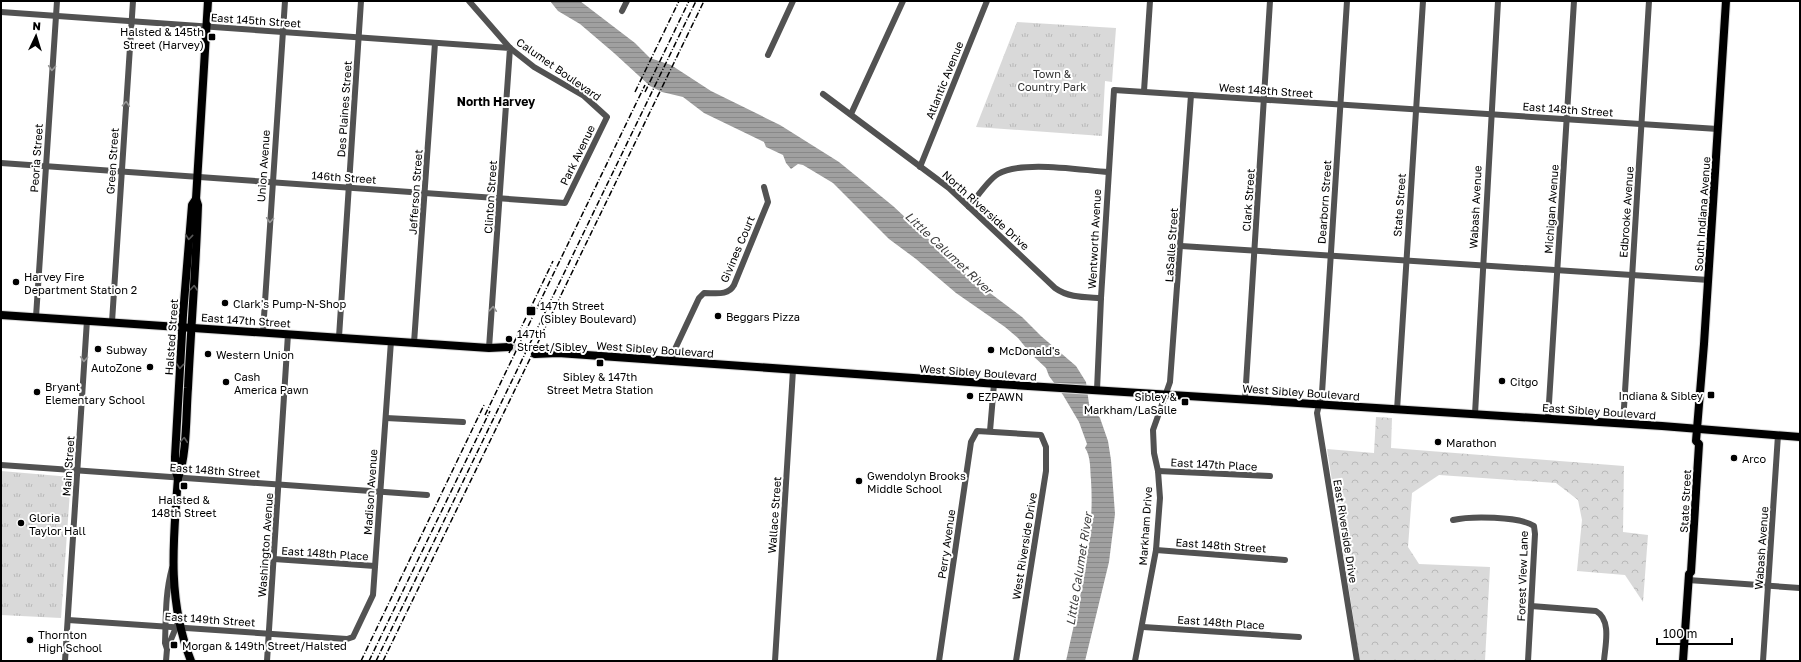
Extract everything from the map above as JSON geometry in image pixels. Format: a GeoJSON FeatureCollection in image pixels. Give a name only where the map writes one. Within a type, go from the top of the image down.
{"type":"FeatureCollection","features":[{"type":"Feature","properties":{"kind":"main road","name":"Halsted Street"},"geometry":{"type":"LineString","coordinates":[[191,661],[178,625],[172,567],[178,478],[181,469],[191,327],[198,205],[196,199],[197,176],[208,1]]}},
{"type":"Feature","properties":{"kind":"main road","name":"South Indiana Avenue"},"geometry":{"type":"LineString","coordinates":[[1698,429],[1709,280],[1726,1]]}},
{"type":"Feature","properties":{"kind":"main road","name":"Halsted Street"},"geometry":{"type":"LineString","coordinates":[[178,478],[175,469],[175,457],[182,327],[192,205],[196,199]]}},
{"type":"Feature","properties":{"kind":"main road","name":"East 147th Street"},"geometry":{"type":"LineString","coordinates":[[1,314],[508,350]]}},
{"type":"Feature","properties":{"kind":"main road","name":"West Sibley Boulevard"},"geometry":{"type":"LineString","coordinates":[[536,352],[1397,410]]}},
{"type":"Feature","properties":{"kind":"main road","name":"East Sibley Boulevard"},"geometry":{"type":"LineString","coordinates":[[1397,410],[1475,414],[1800,437]]}},
{"type":"Feature","properties":{"kind":"main road","name":"State Street"},"geometry":{"type":"LineString","coordinates":[[1683,661],[1688,577],[1691,572],[1696,500],[1699,444],[1695,442],[1698,429]]}},
{"type":"Feature","properties":{"kind":"street","name":"Peoria Street"},"geometry":{"type":"LineString","coordinates":[[36,317],[57,1]]}},
{"type":"Feature","properties":{"kind":"street","name":"Green Street"},"geometry":{"type":"LineString","coordinates":[[112,322],[133,1]]}},
{"type":"Feature","properties":{"kind":"street","name":"Union Avenue"},"geometry":{"type":"LineString","coordinates":[[263,332],[285,1]]}},
{"type":"Feature","properties":{"kind":"street","name":"Des Plaines Street"},"geometry":{"type":"LineString","coordinates":[[339,337],[361,1]]}},
{"type":"Feature","properties":{"kind":"street","name":"Calumet Boulevard"},"geometry":{"type":"LineString","coordinates":[[469,1],[510,48],[545,74],[584,96],[607,117]]}},
{"type":"Feature","properties":{"kind":"street"},"geometry":{"type":"LineString","coordinates":[[622,11],[627,1]]}},
{"type":"Feature","properties":{"kind":"street"},"geometry":{"type":"LineString","coordinates":[[768,55],[793,1]]}},
{"type":"Feature","properties":{"kind":"street"},"geometry":{"type":"LineString","coordinates":[[851,114],[903,1]]}},
{"type":"Feature","properties":{"kind":"street","name":"Atlantic Avenue"},"geometry":{"type":"LineString","coordinates":[[920,167],[987,1]]}},
{"type":"Feature","properties":{"kind":"street"},"geometry":{"type":"LineString","coordinates":[[1144,91],[1150,1]]}},
{"type":"Feature","properties":{"kind":"street","name":"Clark Street"},"geometry":{"type":"LineString","coordinates":[[1245,400],[1270,1]]}},
{"type":"Feature","properties":{"kind":"street","name":"Dearborn Street"},"geometry":{"type":"LineString","coordinates":[[1319,404],[1322,393],[1347,1]]}},
{"type":"Feature","properties":{"kind":"street","name":"State Street"},"geometry":{"type":"LineString","coordinates":[[1397,410],[1423,1]]}},
{"type":"Feature","properties":{"kind":"street","name":"Wabash Avenue"},"geometry":{"type":"LineString","coordinates":[[1475,414],[1482,265],[1498,1]]}},
{"type":"Feature","properties":{"kind":"street","name":"Michigan Avenue"},"geometry":{"type":"LineString","coordinates":[[1548,419],[1574,1]]}},
{"type":"Feature","properties":{"kind":"street","name":"Edbrooke Avenue"},"geometry":{"type":"LineString","coordinates":[[1623,424],[1649,1]]}},
{"type":"Feature","properties":{"kind":"street","name":"East 145th Street"},"geometry":{"type":"LineString","coordinates":[[1,12],[510,48]]}},
{"type":"Feature","properties":{"kind":"street","name":"Jefferson Street"},"geometry":{"type":"LineString","coordinates":[[414,343],[435,42]]}},
{"type":"Feature","properties":{"kind":"street","name":"Clinton Street"},"geometry":{"type":"LineString","coordinates":[[490,348],[510,48]]}},
{"type":"Feature","properties":{"kind":"street","name":"West 148th Street"},"geometry":{"type":"LineString","coordinates":[[1114,90],[1416,110]]}},
{"type":"Feature","properties":{"kind":"street","name":"Wentworth Avenue"},"geometry":{"type":"LineString","coordinates":[[1095,390],[1114,90]]}},
{"type":"Feature","properties":{"kind":"street","name":"North Riverside Drive"},"geometry":{"type":"LineString","coordinates":[[823,94],[949,188],[1059,291],[1074,297],[1101,298]]}},
{"type":"Feature","properties":{"kind":"street","name":"LaSalle Street"},"geometry":{"type":"LineString","coordinates":[[1165,395],[1170,382],[1191,95]]}},
{"type":"Feature","properties":{"kind":"street","name":"East 148th Street"},"geometry":{"type":"LineString","coordinates":[[1416,110],[1718,129]]}},
{"type":"Feature","properties":{"kind":"street","name":"Park Avenue"},"geometry":{"type":"LineString","coordinates":[[565,203],[607,117]]}},
{"type":"Feature","properties":{"kind":"street","name":"146th Street"},"geometry":{"type":"LineString","coordinates":[[1,163],[565,203]]}},
{"type":"Feature","properties":{"kind":"street"},"geometry":{"type":"LineString","coordinates":[[969,207],[996,175],[1012,168],[1029,167],[1108,172]]}},
{"type":"Feature","properties":{"kind":"street","name":"Givines Court"},"geometry":{"type":"LineString","coordinates":[[671,362],[676,348],[700,298],[704,293],[724,293],[731,291],[768,202],[764,187]]}},
{"type":"Feature","properties":{"kind":"street"},"geometry":{"type":"LineString","coordinates":[[1181,246],[1709,280]]}},
{"type":"Feature","properties":{"kind":"street","name":"Main Street"},"geometry":{"type":"LineString","coordinates":[[65,661],[87,320]]}},
{"type":"Feature","properties":{"kind":"street","name":"Washington Avenue"},"geometry":{"type":"LineString","coordinates":[[267,661],[288,334]]}},
{"type":"Feature","properties":{"kind":"street","name":"Madison Avenue"},"geometry":{"type":"LineString","coordinates":[[350,639],[353,637],[374,596],[391,341]]}},
{"type":"Feature","properties":{"kind":"street","name":"Wallace Street"},"geometry":{"type":"LineString","coordinates":[[775,661],[793,370]]}},
{"type":"Feature","properties":{"kind":"street"},"geometry":{"type":"LineString","coordinates":[[990,431],[994,384]]}},
{"type":"Feature","properties":{"kind":"street","name":"Markham Drive"},"geometry":{"type":"LineString","coordinates":[[1135,661],[1156,550],[1160,498],[1158,471],[1154,453],[1153,430],[1165,395]]}},
{"type":"Feature","properties":{"kind":"street","name":"East Riverside Drive"},"geometry":{"type":"LineString","coordinates":[[1319,404],[1317,414],[1357,661]]}},
{"type":"Feature","properties":{"kind":"street"},"geometry":{"type":"LineString","coordinates":[[386,418],[463,422]]}},
{"type":"Feature","properties":{"kind":"street","name":"Perry Avenue"},"geometry":{"type":"LineString","coordinates":[[939,661],[972,442],[977,431],[990,431]]}},
{"type":"Feature","properties":{"kind":"street","name":"West Riverside Drive"},"geometry":{"type":"LineString","coordinates":[[990,431],[1042,435],[1046,447],[1046,471],[1016,661]]}},
{"type":"Feature","properties":{"kind":"street","name":"Wabash Avenue"},"geometry":{"type":"LineString","coordinates":[[1764,661],[1778,435]]}},
{"type":"Feature","properties":{"kind":"street","name":"East 148th Street"},"geometry":{"type":"LineString","coordinates":[[1,465],[428,495]]}},
{"type":"Feature","properties":{"kind":"street","name":"East 147th Place"},"geometry":{"type":"LineString","coordinates":[[1158,471],[1270,476]]}},
{"type":"Feature","properties":{"kind":"street","name":"Forest View Lane"},"geometry":{"type":"LineString","coordinates":[[1453,520],[1477,517],[1506,519],[1524,521],[1534,526],[1535,534],[1528,661]]}},
{"type":"Feature","properties":{"kind":"street","name":"East 148th Street"},"geometry":{"type":"LineString","coordinates":[[1156,550],[1285,560]]}},
{"type":"Feature","properties":{"kind":"street","name":"East 148th Place"},"geometry":{"type":"LineString","coordinates":[[274,559],[375,566]]}},
{"type":"Feature","properties":{"kind":"street"},"geometry":{"type":"LineString","coordinates":[[167,649],[165,643],[165,627],[167,585],[172,567]]}},
{"type":"Feature","properties":{"kind":"street"},"geometry":{"type":"LineString","coordinates":[[1688,577],[1800,588]]}},
{"type":"Feature","properties":{"kind":"street"},"geometry":{"type":"LineString","coordinates":[[1531,606],[1590,610],[1601,614],[1606,625],[1604,661]]}},
{"type":"Feature","properties":{"kind":"street","name":"East 149th Street"},"geometry":{"type":"LineString","coordinates":[[68,620],[165,627],[178,625],[350,639]]}},
{"type":"Feature","properties":{"kind":"street"},"geometry":{"type":"LineString","coordinates":[[166,661],[167,649],[178,625]]}},
{"type":"Feature","properties":{"kind":"street","name":"East 148th Place"},"geometry":{"type":"LineString","coordinates":[[1142,627],[1299,637]]}},
{"type":"Feature","properties":{"kind":"green space","name":"Town & Country Park"},"geometry":{"type":"Polygon","coordinates":[[[1017,22],[1116,28],[1112,82],[1105,81],[1102,136],[976,127],[1017,22]]]}},
{"type":"Feature","properties":{"kind":"green space"},"geometry":{"type":"Polygon","coordinates":[[[1376,417],[1392,418],[1391,448],[1624,466],[1623,532],[1648,535],[1643,602],[1625,575],[1577,571],[1582,520],[1578,500],[1556,483],[1439,475],[1412,493],[1408,547],[1419,564],[1490,567],[1485,661],[1360,661],[1327,449],[1374,453],[1376,417]]]}},
{"type":"Feature","properties":{"kind":"green space"},"geometry":{"type":"Polygon","coordinates":[[[1,471],[71,477],[61,618],[1,615],[1,471]]]}},
{"type":"Feature","properties":{"kind":"shaded area"},"geometry":{"type":"Polygon","coordinates":[[[550,1],[580,1],[635,43],[650,58],[671,65],[711,91],[780,125],[839,162],[893,206],[974,281],[1022,317],[1041,336],[1076,366],[1086,382],[1089,404],[1100,418],[1108,441],[1115,514],[1109,562],[1085,661],[1066,661],[1081,594],[1091,526],[1092,503],[1090,463],[1085,448],[1087,444],[1079,422],[1063,395],[1049,376],[1046,368],[1031,354],[1018,338],[1005,327],[956,293],[916,259],[889,239],[833,183],[803,165],[798,164],[791,169],[786,163],[783,155],[766,147],[764,142],[704,113],[683,97],[662,92],[650,86],[580,24],[558,11],[550,1]]]}},
{"type":"Feature","properties":{"kind":"tunnel"},"geometry":{"type":"LineString","coordinates":[[509,347],[537,350]]}},
{"type":"Feature","properties":{"kind":"railway"},"geometry":{"type":"LineString","coordinates":[[635,92],[679,1]]}},
{"type":"Feature","properties":{"kind":"railway"},"geometry":{"type":"LineString","coordinates":[[645,92],[689,1]]}},
{"type":"Feature","properties":{"kind":"railway"},"geometry":{"type":"LineString","coordinates":[[376,661],[696,1]]}},
{"type":"Feature","properties":{"kind":"railway"},"geometry":{"type":"LineString","coordinates":[[383,661],[704,1]]}},
{"type":"Feature","properties":{"kind":"railway"},"geometry":{"type":"LineString","coordinates":[[485,415],[645,85]]}},
{"type":"Feature","properties":{"kind":"railway"},"geometry":{"type":"LineString","coordinates":[[509,353],[553,261]]}},
{"type":"Feature","properties":{"kind":"railway"},"geometry":{"type":"LineString","coordinates":[[361,661],[484,405]]}},
{"type":"Feature","properties":{"kind":"railway"},"geometry":{"type":"LineString","coordinates":[[369,661],[490,411]]}},
{"type":"Feature","properties":{"kind":"place","name":"Halsted & 145th Street (Harvey)"},"geometry":{"type":"Point","coordinates":[212,37]}},
{"type":"Feature","properties":{"kind":"place","name":"Harvey Fire Department Station 2"},"geometry":{"type":"Point","coordinates":[16,282]}},
{"type":"Feature","properties":{"kind":"place","name":"Clark's Pump-N-Shop"},"geometry":{"type":"Point","coordinates":[225,303]}},
{"type":"Feature","properties":{"kind":"place","name":"147th Street (Sibley Boulevard)"},"geometry":{"type":"Point","coordinates":[531,311]}},
{"type":"Feature","properties":{"kind":"place","name":"Beggars Pizza"},"geometry":{"type":"Point","coordinates":[718,316]}},
{"type":"Feature","properties":{"kind":"place","name":"147th Street/Sibley"},"geometry":{"type":"Point","coordinates":[509,339]}},
{"type":"Feature","properties":{"kind":"place","name":"Subway"},"geometry":{"type":"Point","coordinates":[98,349]}},
{"type":"Feature","properties":{"kind":"place","name":"McDonald's"},"geometry":{"type":"Point","coordinates":[991,350]}},
{"type":"Feature","properties":{"kind":"place","name":"Western Union"},"geometry":{"type":"Point","coordinates":[208,354]}},
{"type":"Feature","properties":{"kind":"place","name":"Sibley & 147th Street Metra Station"},"geometry":{"type":"Point","coordinates":[600,363]}},
{"type":"Feature","properties":{"kind":"place","name":"AutoZone"},"geometry":{"type":"Point","coordinates":[150,367]}},
{"type":"Feature","properties":{"kind":"place","name":"Citgo"},"geometry":{"type":"Point","coordinates":[1502,381]}},
{"type":"Feature","properties":{"kind":"place","name":"Cash America Pawn"},"geometry":{"type":"Point","coordinates":[226,382]}},
{"type":"Feature","properties":{"kind":"place","name":"Bryant Elementary School"},"geometry":{"type":"Point","coordinates":[37,392]}},
{"type":"Feature","properties":{"kind":"place","name":"Indiana & Sibley"},"geometry":{"type":"Point","coordinates":[1711,395]}},
{"type":"Feature","properties":{"kind":"place","name":"EZPAWN"},"geometry":{"type":"Point","coordinates":[970,396]}},
{"type":"Feature","properties":{"kind":"place","name":"Sibley & Markham/LaSalle"},"geometry":{"type":"Point","coordinates":[1185,402]}},
{"type":"Feature","properties":{"kind":"place","name":"Marathon"},"geometry":{"type":"Point","coordinates":[1438,442]}},
{"type":"Feature","properties":{"kind":"place","name":"Arco"},"geometry":{"type":"Point","coordinates":[1734,458]}},
{"type":"Feature","properties":{"kind":"place","name":"Gwendolyn Brooks Middle School"},"geometry":{"type":"Point","coordinates":[859,481]}},
{"type":"Feature","properties":{"kind":"place","name":"Halsted & 148th Street"},"geometry":{"type":"Point","coordinates":[184,486]}},
{"type":"Feature","properties":{"kind":"place","name":"Gloria Taylor Hall"},"geometry":{"type":"Point","coordinates":[21,523]}},
{"type":"Feature","properties":{"kind":"place","name":"Thornton High School"},"geometry":{"type":"Point","coordinates":[30,640]}},
{"type":"Feature","properties":{"kind":"place","name":"Morgan & 149th Street/Halsted"},"geometry":{"type":"Point","coordinates":[174,645]}},
{"type":"Feature","properties":{"kind":"district","name":"North Harvey"},"geometry":{"type":"Point","coordinates":[496,101]}},
{"type":"Feature","properties":{"kind":"water label","name":"Little Calumet River"},"geometry":{"type":"Point","coordinates":[949,253]}},
{"type":"Feature","properties":{"kind":"water label","name":"Little Calumet River"},"geometry":{"type":"Point","coordinates":[1079,569]}}]}
